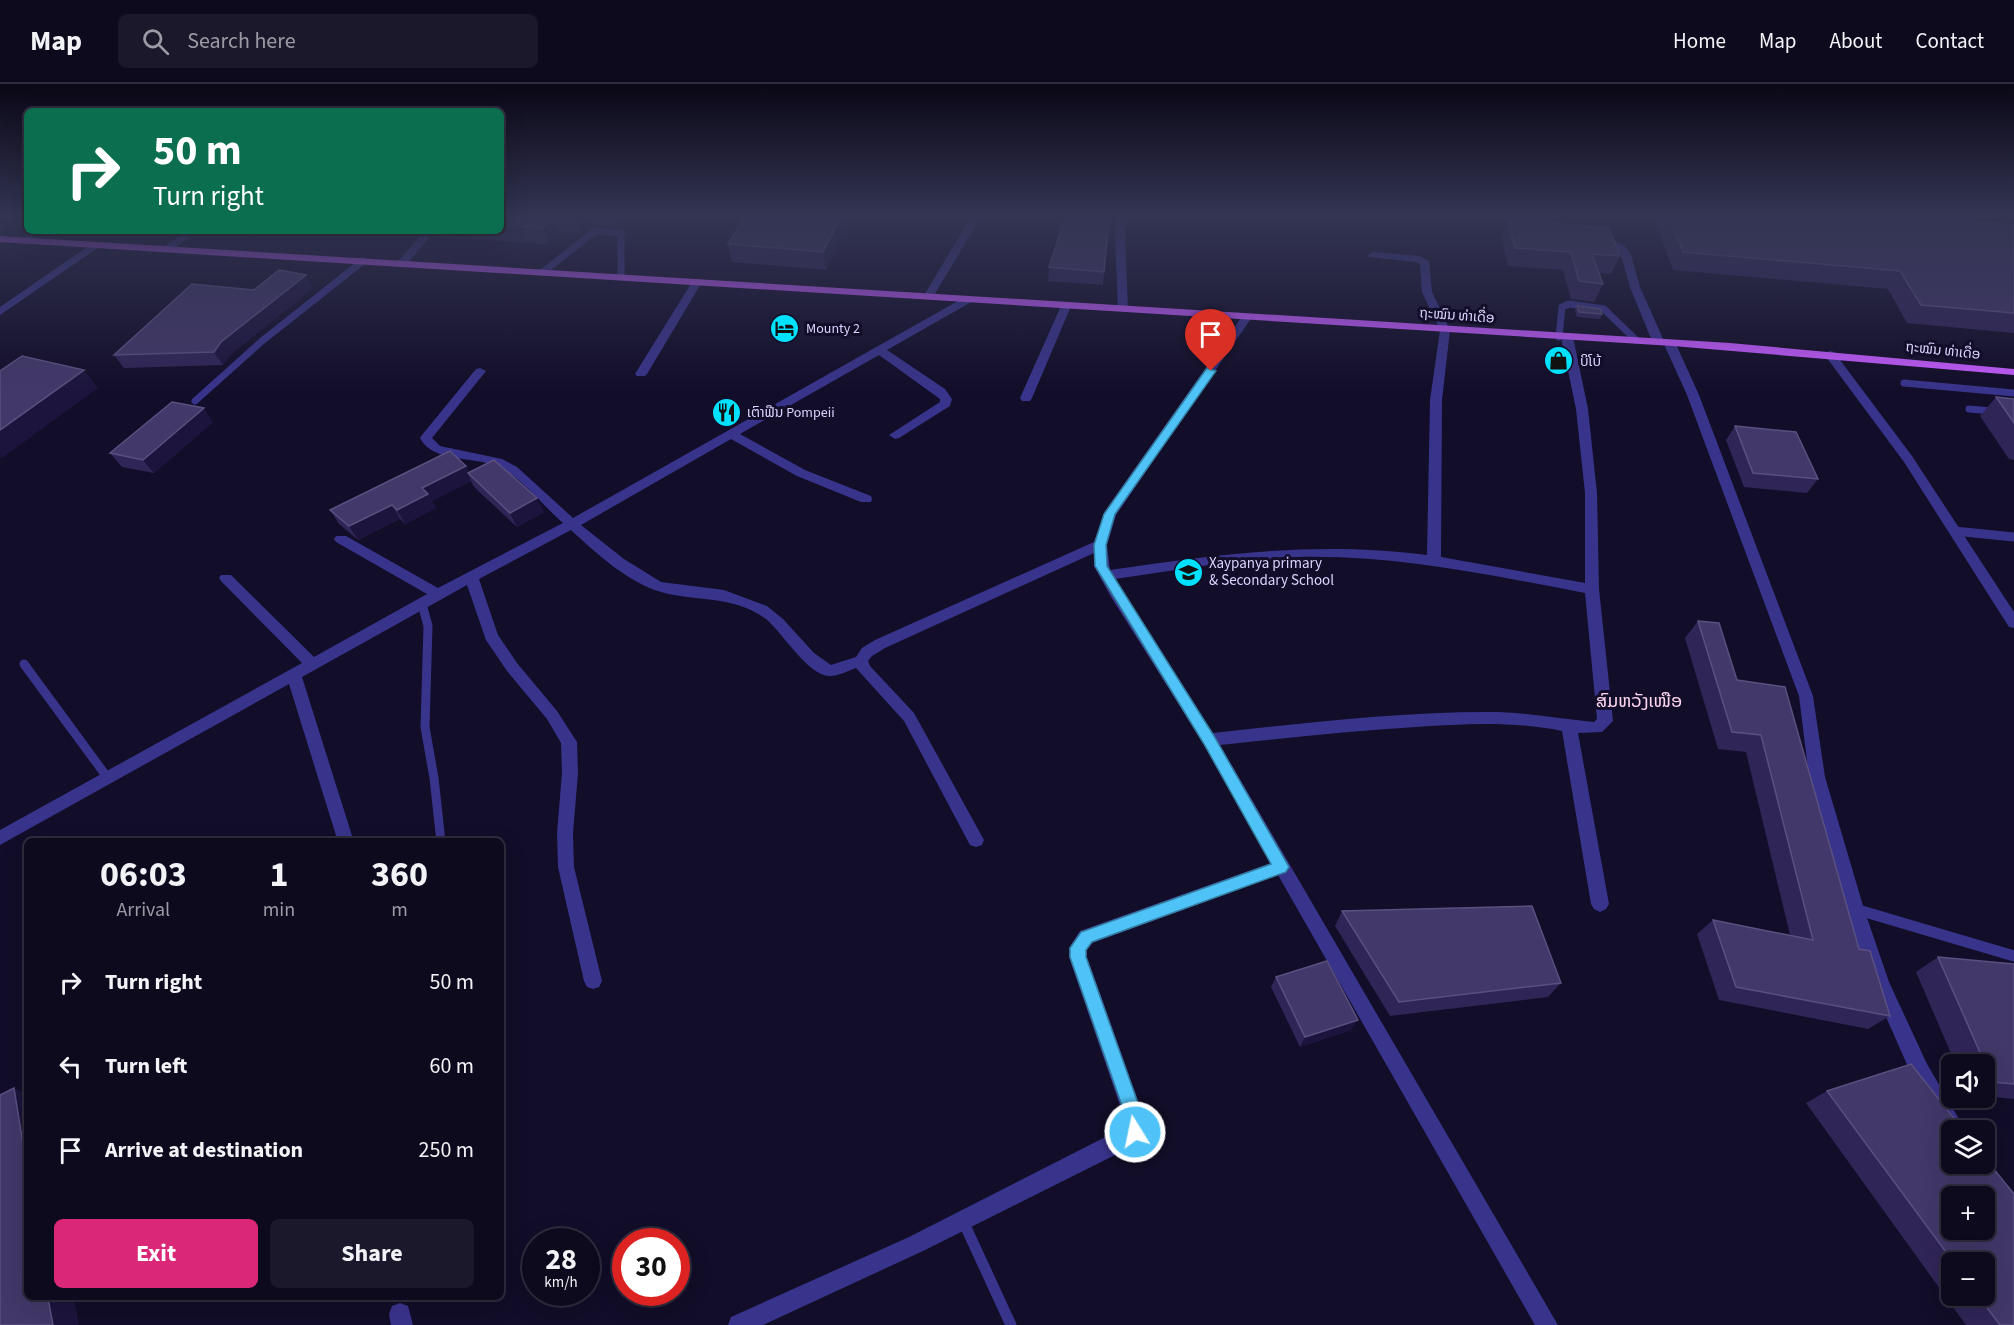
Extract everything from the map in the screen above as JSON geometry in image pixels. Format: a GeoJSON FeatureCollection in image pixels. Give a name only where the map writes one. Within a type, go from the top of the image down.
{"type":"FeatureCollection","features":[{"type":"Feature","properties":{"kind":"main road","name":"ຖະໝົນ ທ່າເດື່ອ"},"geometry":{"type":"LineString","coordinates":[[588,275],[1445,330],[1636,340],[1830,354],[2014,372]]}},
{"type":"Feature","properties":{"kind":"street"},"geometry":{"type":"LineString","coordinates":[[0,312],[53,275]]}},
{"type":"Feature","properties":{"kind":"street"},"geometry":{"type":"LineString","coordinates":[[928,297],[941,275]]}},
{"type":"Feature","properties":{"kind":"street"},"geometry":{"type":"LineString","coordinates":[[1122,275],[1123,309]]}},
{"type":"Feature","properties":{"kind":"street"},"geometry":{"type":"LineString","coordinates":[[1426,275],[1427,292],[1445,330],[1436,400],[1434,560]]}},
{"type":"Feature","properties":{"kind":"street"},"geometry":{"type":"LineString","coordinates":[[1632,275],[1635,287],[1663,342],[1693,395],[1806,696],[1817,777],[1855,909],[1880,983],[1920,1071],[1949,1120]]}},
{"type":"Feature","properties":{"kind":"street"},"geometry":{"type":"LineString","coordinates":[[641,374],[697,282]]}},
{"type":"Feature","properties":{"kind":"street"},"geometry":{"type":"LineString","coordinates":[[0,838],[438,594],[572,524],[969,299]]}},
{"type":"Feature","properties":{"kind":"street"},"geometry":{"type":"LineString","coordinates":[[1026,398],[1066,306]]}},
{"type":"Feature","properties":{"kind":"street"},"geometry":{"type":"LineString","coordinates":[[1247,317],[1110,514],[1100,545],[1101,566],[1209,740],[1547,1325]]}},
{"type":"Feature","properties":{"kind":"street"},"geometry":{"type":"LineString","coordinates":[[1209,740],[1377,723],[1480,717],[1597,728],[1605,721],[1592,589],[1591,493],[1582,409],[1563,337]]}},
{"type":"Feature","properties":{"kind":"street"},"geometry":{"type":"LineString","coordinates":[[880,350],[941,393],[946,399],[946,403],[895,435]]}},
{"type":"Feature","properties":{"kind":"street"},"geometry":{"type":"LineString","coordinates":[[1830,354],[1908,459],[2014,623]]}},
{"type":"Feature","properties":{"kind":"street"},"geometry":{"type":"LineString","coordinates":[[480,371],[426,438],[429,444],[436,449],[498,462],[513,470],[604,550],[656,584],[669,589],[732,597],[765,611],[802,651],[817,665],[829,672],[861,661],[867,652],[880,644],[1100,545]]}},
{"type":"Feature","properties":{"kind":"street"},"geometry":{"type":"LineString","coordinates":[[731,434],[801,472],[866,499]]}},
{"type":"Feature","properties":{"kind":"street"},"geometry":{"type":"LineString","coordinates":[[341,539],[438,594]]}},
{"type":"Feature","properties":{"kind":"street"},"geometry":{"type":"LineString","coordinates":[[1106,575],[1288,552],[1384,554],[1434,560],[1592,589]]}},
{"type":"Feature","properties":{"kind":"street"},"geometry":{"type":"LineString","coordinates":[[226,578],[312,664]]}},
{"type":"Feature","properties":{"kind":"street"},"geometry":{"type":"LineString","coordinates":[[472,578],[491,636],[512,667],[552,715],[569,742],[566,867],[593,981]]}},
{"type":"Feature","properties":{"kind":"street"},"geometry":{"type":"LineString","coordinates":[[861,661],[863,668],[909,717],[976,840]]}},
{"type":"Feature","properties":{"kind":"street"},"geometry":{"type":"LineString","coordinates":[[294,675],[345,838]]}},
{"type":"Feature","properties":{"kind":"street"},"geometry":{"type":"LineString","coordinates":[[1569,726],[1600,904]]}},
{"type":"Feature","properties":{"kind":"street"},"geometry":{"type":"LineString","coordinates":[[739,1325],[963,1221],[1118,1143],[1135,1132],[1136,1120],[1078,957],[1078,948],[1086,937],[1281,867]]}},
{"type":"Feature","properties":{"kind":"lane"},"geometry":{"type":"LineString","coordinates":[[195,401],[262,341],[345,275]]}},
{"type":"Feature","properties":{"kind":"lane"},"geometry":{"type":"LineString","coordinates":[[1563,337],[1562,307],[1569,304],[1604,309],[1636,340]]}},
{"type":"Feature","properties":{"kind":"lane"},"geometry":{"type":"LineString","coordinates":[[1904,383],[2014,393]]}},
{"type":"Feature","properties":{"kind":"lane"},"geometry":{"type":"LineString","coordinates":[[1969,409],[2014,413]]}},
{"type":"Feature","properties":{"kind":"lane"},"geometry":{"type":"LineString","coordinates":[[1954,531],[2014,537]]}},
{"type":"Feature","properties":{"kind":"lane"},"geometry":{"type":"LineString","coordinates":[[422,604],[428,626],[425,727],[434,778],[441,838]]}},
{"type":"Feature","properties":{"kind":"lane"},"geometry":{"type":"LineString","coordinates":[[24,664],[107,777]]}},
{"type":"Feature","properties":{"kind":"lane"},"geometry":{"type":"LineString","coordinates":[[1855,909],[2014,956]]}},
{"type":"Feature","properties":{"kind":"lane"},"geometry":{"type":"LineString","coordinates":[[963,1221],[1011,1325]]}},
{"type":"Feature","properties":{"kind":"building"},"geometry":{"type":"Polygon","coordinates":[[[273,275],[306,275],[221,342],[214,352],[114,355],[192,284],[254,290],[273,275]]]}},
{"type":"Feature","properties":{"kind":"building"},"geometry":{"type":"Polygon","coordinates":[[[1577,275],[1600,275],[1603,284],[1579,281],[1577,275]]]}},
{"type":"Feature","properties":{"kind":"building"},"geometry":{"type":"Polygon","coordinates":[[[1902,275],[2014,275],[2014,313],[1921,305],[1902,275]]]}},
{"type":"Feature","properties":{"kind":"building"},"geometry":{"type":"Polygon","coordinates":[[[1577,306],[1600,309],[1602,314],[1579,312],[1577,306]]]}},
{"type":"Feature","properties":{"kind":"building"},"geometry":{"type":"Polygon","coordinates":[[[22,356],[84,370],[0,430],[0,371],[22,356]]]}},
{"type":"Feature","properties":{"kind":"building"},"geometry":{"type":"Polygon","coordinates":[[[1996,397],[2014,399],[2014,423],[1996,397]]]}},
{"type":"Feature","properties":{"kind":"building"},"geometry":{"type":"Polygon","coordinates":[[[172,402],[204,408],[143,460],[110,453],[172,402]]]}},
{"type":"Feature","properties":{"kind":"building"},"geometry":{"type":"Polygon","coordinates":[[[1735,426],[1796,432],[1818,479],[1753,473],[1735,426]]]}},
{"type":"Feature","properties":{"kind":"building"},"geometry":{"type":"Polygon","coordinates":[[[450,451],[466,466],[422,488],[428,494],[397,510],[392,505],[349,526],[330,510],[450,451]]]}},
{"type":"Feature","properties":{"kind":"building"},"geometry":{"type":"Polygon","coordinates":[[[494,460],[537,498],[510,513],[468,473],[494,460]]]}},
{"type":"Feature","properties":{"kind":"building"},"geometry":{"type":"Polygon","coordinates":[[[1698,621],[1719,623],[1737,680],[1785,687],[1859,949],[1870,951],[1890,1016],[1736,987],[1713,920],[1813,940],[1761,735],[1732,732],[1698,621]]]}},
{"type":"Feature","properties":{"kind":"building"},"geometry":{"type":"Polygon","coordinates":[[[1532,906],[1561,983],[1399,1002],[1342,911],[1532,906]]]}},
{"type":"Feature","properties":{"kind":"building"},"geometry":{"type":"Polygon","coordinates":[[[1938,957],[2014,964],[2014,1084],[1995,1082],[1995,1054],[1981,1054],[1938,957]]]}},
{"type":"Feature","properties":{"kind":"building"},"geometry":{"type":"Polygon","coordinates":[[[1327,961],[1358,1020],[1305,1037],[1276,977],[1327,961]]]}},
{"type":"Feature","properties":{"kind":"building"},"geometry":{"type":"Polygon","coordinates":[[[1911,1064],[1941,1102],[1941,1108],[1946,1108],[1955,1120],[1941,1120],[1941,1174],[1995,1174],[1995,1171],[2014,1194],[2014,1325],[2000,1325],[1986,1306],[1995,1306],[1995,1252],[1946,1252],[1827,1091],[1911,1064]]]}},
{"type":"Feature","properties":{"kind":"building"},"geometry":{"type":"Polygon","coordinates":[[[14,1088],[24,1150],[24,1300],[48,1300],[53,1325],[0,1325],[0,1095],[14,1088]]]}},
{"type":"Feature","properties":{"kind":"place","name":"Mounty 2"},"geometry":{"type":"Point","coordinates":[785,328]}},
{"type":"Feature","properties":{"kind":"place","name":"ບິໂບ້"},"geometry":{"type":"Point","coordinates":[1559,361]}},
{"type":"Feature","properties":{"kind":"place","name":"ເຕົາຟືນ Pompeii"},"geometry":{"type":"Point","coordinates":[726,412]}},
{"type":"Feature","properties":{"kind":"place","name":"Xaypanya primary & Secondary School"},"geometry":{"type":"Point","coordinates":[1188,572]}},
{"type":"Feature","properties":{"kind":"district","name":"ສົມຫວັງເໜືອ"},"geometry":{"type":"Point","coordinates":[1639,701]}},
{"type":"Feature","properties":{"kind":"route"},"geometry":{"type":"LineString","coordinates":[[1135,1132],[1136,1120],[1078,957],[1078,948],[1086,937],[1281,867],[1209,740],[1101,566],[1100,545],[1110,514],[1211,371]]}}]}
